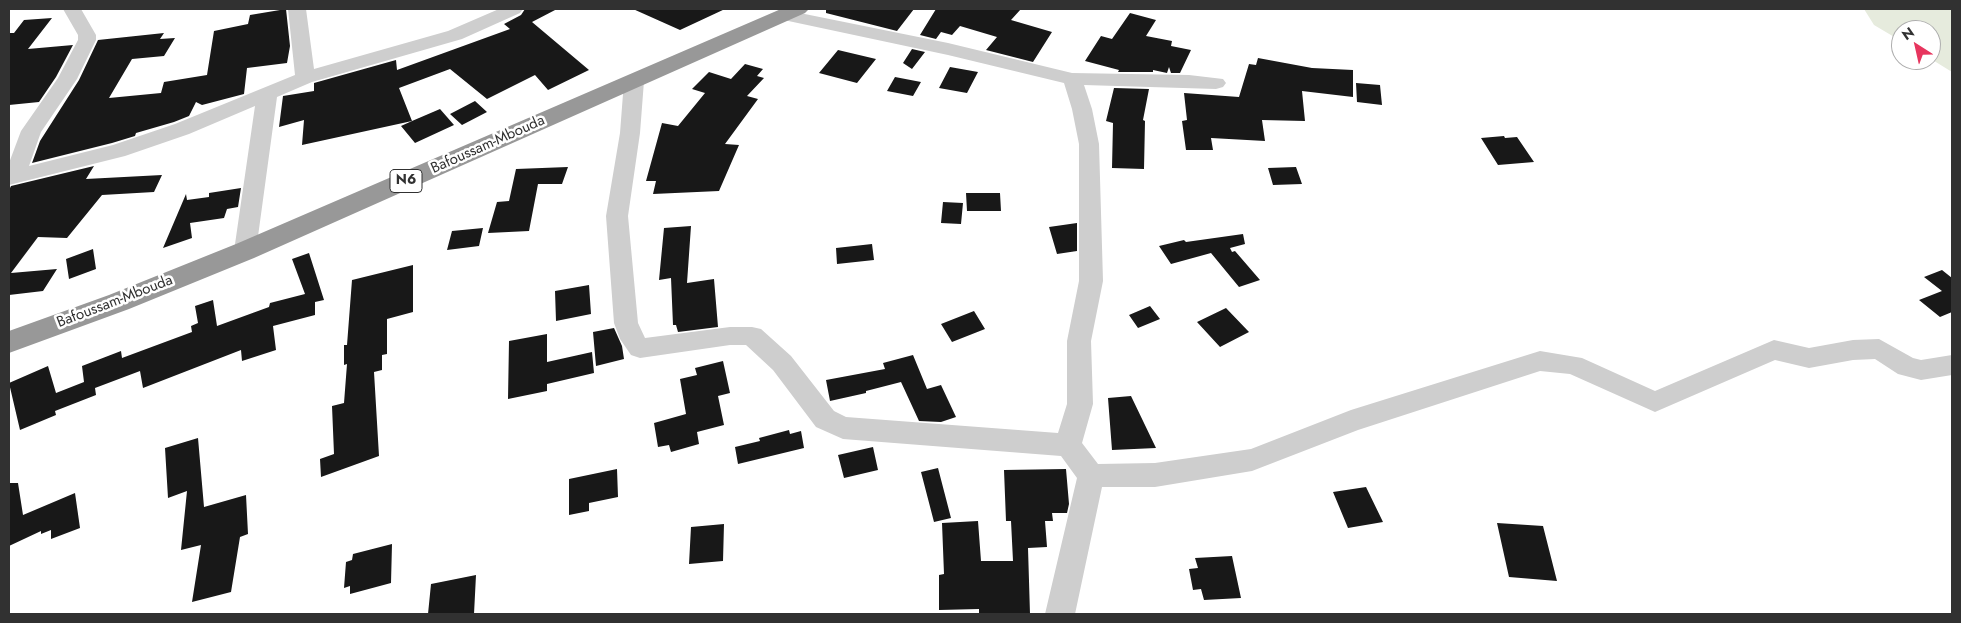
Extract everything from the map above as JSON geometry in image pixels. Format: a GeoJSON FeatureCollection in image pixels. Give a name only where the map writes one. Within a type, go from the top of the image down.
{"type":"FeatureCollection","features":[{"type":"Feature","properties":{"kind":"highway","name":"Bafoussam-Mbouda"},"geometry":{"type":"LineString","coordinates":[[9,342],[119,302],[245,251],[791,12]]}},
{"type":"Feature","properties":{"kind":"street"},"geometry":{"type":"LineString","coordinates":[[11,177],[31,132],[67,79],[87,40],[87,35],[72,9]]}},
{"type":"Feature","properties":{"kind":"street"},"geometry":{"type":"LineString","coordinates":[[297,9],[305,78]]}},
{"type":"Feature","properties":{"kind":"street"},"geometry":{"type":"LineString","coordinates":[[11,177],[118,151],[182,129],[305,78],[455,35],[514,9]]}},
{"type":"Feature","properties":{"kind":"street"},"geometry":{"type":"LineString","coordinates":[[791,12],[1072,79],[1189,81],[1216,84]]}},
{"type":"Feature","properties":{"kind":"street"},"geometry":{"type":"LineString","coordinates":[[1068,445],[1080,404],[1079,341],[1091,282],[1089,144],[1082,109],[1072,79]]}},
{"type":"Feature","properties":{"kind":"street"},"geometry":{"type":"LineString","coordinates":[[634,81],[630,133],[617,216],[626,323],[632,339],[640,348],[705,341],[730,336],[752,336],[782,363],[825,420],[843,428],[1068,445],[1091,476],[1060,614]]}},
{"type":"Feature","properties":{"kind":"street"},"geometry":{"type":"LineString","coordinates":[[245,251],[267,95]]}},
{"type":"Feature","properties":{"kind":"street"},"geometry":{"type":"LineString","coordinates":[[1091,476],[1155,475],[1252,460],[1351,421],[1540,361],[1573,365],[1655,402],[1774,350],[1809,358],[1853,350],[1879,349],[1906,366],[1921,370],[1952,365]]}},
{"type":"Feature","properties":{"kind":"shaded area"},"geometry":{"type":"Polygon","coordinates":[[[1864,9],[1952,9],[1952,72],[1941,65],[1941,20],[1891,20],[1891,35],[1874,25],[1864,9]]]}},
{"type":"Feature","properties":{"kind":"building"},"geometry":{"type":"Polygon","coordinates":[[[286,9],[290,46],[287,63],[247,68],[244,94],[202,105],[196,102],[189,116],[174,122],[136,133],[135,136],[112,143],[32,163],[40,141],[79,80],[98,40],[164,33],[160,39],[175,38],[164,56],[132,59],[109,98],[161,93],[164,82],[207,75],[214,31],[248,24],[250,15],[286,9]]]}},
{"type":"Feature","properties":{"kind":"building"},"geometry":{"type":"Polygon","coordinates":[[[525,9],[557,9],[532,22],[589,70],[548,90],[535,75],[487,99],[450,69],[399,88],[412,121],[302,145],[304,120],[279,127],[283,96],[314,91],[314,83],[396,60],[397,70],[510,29],[504,24],[521,15],[525,9]]]}},
{"type":"Feature","properties":{"kind":"building"},"geometry":{"type":"Polygon","coordinates":[[[633,9],[725,9],[680,30],[633,9]]]}},
{"type":"Feature","properties":{"kind":"building"},"geometry":{"type":"Polygon","coordinates":[[[826,9],[914,9],[897,31],[826,13],[826,9]]]}},
{"type":"Feature","properties":{"kind":"building"},"geometry":{"type":"Polygon","coordinates":[[[936,9],[1021,9],[1011,20],[1052,32],[1033,62],[986,50],[997,37],[960,26],[952,35],[941,32],[936,39],[920,35],[936,9]]]}},
{"type":"Feature","properties":{"kind":"building"},"geometry":{"type":"Polygon","coordinates":[[[1130,13],[1156,20],[1146,36],[1172,41],[1171,46],[1191,50],[1180,73],[1171,73],[1169,67],[1167,73],[1153,70],[1153,72],[1118,72],[1119,70],[1085,61],[1101,36],[1112,39],[1130,13]]]}},
{"type":"Feature","properties":{"kind":"building"},"geometry":{"type":"Polygon","coordinates":[[[52,18],[28,49],[73,45],[56,77],[39,102],[9,105],[9,33],[14,33],[24,20],[52,18]]]}},
{"type":"Feature","properties":{"kind":"building"},"geometry":{"type":"Polygon","coordinates":[[[912,49],[925,52],[912,69],[903,63],[912,49]]]}},
{"type":"Feature","properties":{"kind":"building"},"geometry":{"type":"Polygon","coordinates":[[[838,50],[876,59],[857,83],[819,73],[838,50]]]}},
{"type":"Feature","properties":{"kind":"building"},"geometry":{"type":"Polygon","coordinates":[[[1258,58],[1312,68],[1353,70],[1353,97],[1302,91],[1305,121],[1262,120],[1265,141],[1211,138],[1213,150],[1186,150],[1182,121],[1187,120],[1184,93],[1239,97],[1249,64],[1256,65],[1258,58]]]}},
{"type":"Feature","properties":{"kind":"building"},"geometry":{"type":"Polygon","coordinates":[[[745,64],[763,69],[757,76],[764,78],[747,96],[758,99],[725,144],[739,145],[719,191],[653,194],[656,181],[646,181],[662,123],[678,126],[705,93],[692,89],[709,72],[731,79],[745,64]]]}},
{"type":"Feature","properties":{"kind":"building"},"geometry":{"type":"Polygon","coordinates":[[[950,67],[978,72],[967,93],[939,88],[950,67]]]}},
{"type":"Feature","properties":{"kind":"building"},"geometry":{"type":"Polygon","coordinates":[[[895,77],[921,82],[913,96],[887,91],[895,77]]]}},
{"type":"Feature","properties":{"kind":"building"},"geometry":{"type":"Polygon","coordinates":[[[1356,83],[1380,85],[1382,105],[1357,102],[1356,83]]]}},
{"type":"Feature","properties":{"kind":"building"},"geometry":{"type":"Polygon","coordinates":[[[1114,88],[1149,89],[1143,120],[1145,121],[1144,169],[1112,168],[1113,123],[1106,121],[1114,88]]]}},
{"type":"Feature","properties":{"kind":"building"},"geometry":{"type":"Polygon","coordinates":[[[475,101],[487,112],[462,125],[450,114],[475,101]]]}},
{"type":"Feature","properties":{"kind":"building"},"geometry":{"type":"Polygon","coordinates":[[[440,109],[454,125],[415,143],[401,126],[440,109]]]}},
{"type":"Feature","properties":{"kind":"building"},"geometry":{"type":"Polygon","coordinates":[[[1504,136],[1505,138],[1517,137],[1534,162],[1498,165],[1481,138],[1504,136]]]}},
{"type":"Feature","properties":{"kind":"building"},"geometry":{"type":"Polygon","coordinates":[[[94,166],[86,179],[162,175],[154,192],[102,195],[67,238],[38,237],[11,273],[57,269],[43,291],[9,295],[9,190],[11,186],[94,166]]]}},
{"type":"Feature","properties":{"kind":"building"},"geometry":{"type":"Polygon","coordinates":[[[568,167],[562,184],[538,184],[529,231],[488,233],[497,202],[509,201],[516,169],[568,167]]]}},
{"type":"Feature","properties":{"kind":"building"},"geometry":{"type":"Polygon","coordinates":[[[1296,167],[1302,184],[1273,185],[1268,168],[1296,167]]]}},
{"type":"Feature","properties":{"kind":"building"},"geometry":{"type":"Polygon","coordinates":[[[241,188],[238,207],[227,209],[224,218],[190,223],[192,238],[163,248],[186,194],[187,200],[209,197],[209,193],[241,188]]]}},
{"type":"Feature","properties":{"kind":"building"},"geometry":{"type":"Polygon","coordinates":[[[966,193],[1000,193],[1001,211],[967,211],[966,193]]]}},
{"type":"Feature","properties":{"kind":"building"},"geometry":{"type":"Polygon","coordinates":[[[943,202],[963,203],[961,224],[941,223],[943,202]]]}},
{"type":"Feature","properties":{"kind":"building"},"geometry":{"type":"Polygon","coordinates":[[[1077,223],[1077,251],[1057,254],[1049,227],[1077,223]]]}},
{"type":"Feature","properties":{"kind":"building"},"geometry":{"type":"Polygon","coordinates":[[[691,226],[687,283],[714,279],[718,327],[678,332],[676,325],[673,325],[671,278],[659,280],[664,228],[691,226]]]}},
{"type":"Feature","properties":{"kind":"building"},"geometry":{"type":"Polygon","coordinates":[[[483,228],[479,246],[447,250],[452,231],[483,228]]]}},
{"type":"Feature","properties":{"kind":"building"},"geometry":{"type":"Polygon","coordinates":[[[1243,234],[1245,244],[1230,248],[1232,252],[1235,251],[1260,280],[1239,287],[1211,253],[1171,264],[1159,246],[1184,240],[1186,242],[1243,234]]]}},
{"type":"Feature","properties":{"kind":"building"},"geometry":{"type":"Polygon","coordinates":[[[872,244],[874,260],[837,264],[836,248],[872,244]]]}},
{"type":"Feature","properties":{"kind":"building"},"geometry":{"type":"Polygon","coordinates":[[[93,249],[96,269],[69,279],[66,259],[93,249]]]}},
{"type":"Feature","properties":{"kind":"building"},"geometry":{"type":"Polygon","coordinates":[[[309,253],[324,300],[315,302],[315,315],[273,326],[276,350],[242,361],[241,350],[143,388],[140,371],[95,388],[96,395],[55,411],[56,415],[20,430],[9,383],[48,366],[56,393],[84,382],[82,366],[121,351],[122,358],[192,332],[191,326],[198,323],[195,306],[213,300],[217,326],[269,307],[270,303],[305,294],[292,259],[309,253]]]}},
{"type":"Feature","properties":{"kind":"building"},"geometry":{"type":"Polygon","coordinates":[[[413,265],[413,312],[387,319],[387,354],[382,355],[382,370],[374,372],[379,456],[321,477],[320,459],[334,454],[332,406],[344,403],[347,364],[344,365],[344,345],[347,345],[352,280],[413,265]]]}},
{"type":"Feature","properties":{"kind":"building"},"geometry":{"type":"Polygon","coordinates":[[[1942,270],[1952,278],[1952,312],[1940,317],[1919,300],[1942,291],[1924,277],[1942,270]]]}},
{"type":"Feature","properties":{"kind":"building"},"geometry":{"type":"Polygon","coordinates":[[[589,285],[591,314],[556,321],[555,291],[589,285]]]}},
{"type":"Feature","properties":{"kind":"building"},"geometry":{"type":"Polygon","coordinates":[[[1150,306],[1160,319],[1138,328],[1129,315],[1150,306]]]}},
{"type":"Feature","properties":{"kind":"building"},"geometry":{"type":"Polygon","coordinates":[[[1226,308],[1249,332],[1220,347],[1197,322],[1226,308]]]}},
{"type":"Feature","properties":{"kind":"building"},"geometry":{"type":"Polygon","coordinates":[[[974,311],[985,329],[952,342],[941,324],[974,311]]]}},
{"type":"Feature","properties":{"kind":"building"},"geometry":{"type":"Polygon","coordinates":[[[614,328],[622,346],[624,359],[596,366],[593,332],[614,328]]]}},
{"type":"Feature","properties":{"kind":"building"},"geometry":{"type":"Polygon","coordinates":[[[547,334],[547,362],[592,352],[594,373],[547,384],[547,391],[508,399],[509,341],[547,334]]]}},
{"type":"Feature","properties":{"kind":"building"},"geometry":{"type":"Polygon","coordinates":[[[913,355],[927,389],[941,385],[956,417],[941,422],[919,421],[901,382],[866,391],[866,393],[830,401],[826,380],[885,369],[883,363],[913,355]]]}},
{"type":"Feature","properties":{"kind":"building"},"geometry":{"type":"Polygon","coordinates":[[[723,361],[730,393],[718,396],[724,425],[697,432],[699,444],[671,452],[669,445],[658,447],[654,423],[686,414],[680,379],[697,375],[695,368],[723,361]]]}},
{"type":"Feature","properties":{"kind":"building"},"geometry":{"type":"Polygon","coordinates":[[[1131,396],[1156,448],[1112,450],[1108,398],[1131,396]]]}},
{"type":"Feature","properties":{"kind":"building"},"geometry":{"type":"Polygon","coordinates":[[[789,430],[790,434],[801,431],[804,448],[738,464],[735,447],[760,441],[759,438],[789,430]]]}},
{"type":"Feature","properties":{"kind":"building"},"geometry":{"type":"Polygon","coordinates":[[[198,438],[204,507],[246,495],[248,534],[240,537],[231,592],[192,602],[201,545],[181,550],[187,491],[168,498],[165,448],[198,438]]]}},
{"type":"Feature","properties":{"kind":"building"},"geometry":{"type":"Polygon","coordinates":[[[873,447],[878,470],[844,478],[838,455],[873,447]]]}},
{"type":"Feature","properties":{"kind":"building"},"geometry":{"type":"Polygon","coordinates":[[[938,468],[951,518],[934,522],[921,472],[938,468]]]}},
{"type":"Feature","properties":{"kind":"building"},"geometry":{"type":"Polygon","coordinates":[[[617,469],[618,497],[589,503],[589,511],[569,515],[569,479],[617,469]]]}},
{"type":"Feature","properties":{"kind":"building"},"geometry":{"type":"Polygon","coordinates":[[[1066,469],[1069,504],[1067,513],[1052,513],[1053,521],[1045,521],[1047,547],[1028,548],[1030,614],[979,614],[979,609],[939,610],[939,575],[944,574],[942,523],[978,521],[981,561],[1013,561],[1011,521],[1006,521],[1004,470],[1066,469]]]}},
{"type":"Feature","properties":{"kind":"building"},"geometry":{"type":"Polygon","coordinates":[[[9,483],[18,483],[23,515],[75,493],[80,528],[51,539],[51,530],[41,534],[41,531],[9,546],[9,483]]]}},
{"type":"Feature","properties":{"kind":"building"},"geometry":{"type":"Polygon","coordinates":[[[1366,487],[1383,522],[1348,528],[1333,492],[1366,487]]]}},
{"type":"Feature","properties":{"kind":"building"},"geometry":{"type":"Polygon","coordinates":[[[1497,523],[1543,526],[1557,581],[1509,577],[1497,523]]]}},
{"type":"Feature","properties":{"kind":"building"},"geometry":{"type":"Polygon","coordinates":[[[724,524],[723,561],[689,564],[691,527],[724,524]]]}},
{"type":"Feature","properties":{"kind":"building"},"geometry":{"type":"Polygon","coordinates":[[[392,544],[391,583],[350,594],[350,586],[344,588],[346,562],[352,560],[353,554],[392,544]]]}},
{"type":"Feature","properties":{"kind":"building"},"geometry":{"type":"Polygon","coordinates":[[[1232,556],[1241,598],[1204,600],[1201,589],[1193,590],[1189,569],[1198,568],[1195,558],[1232,556]]]}},
{"type":"Feature","properties":{"kind":"building"},"geometry":{"type":"Polygon","coordinates":[[[476,575],[474,614],[428,614],[431,584],[476,575]]]}}]}
